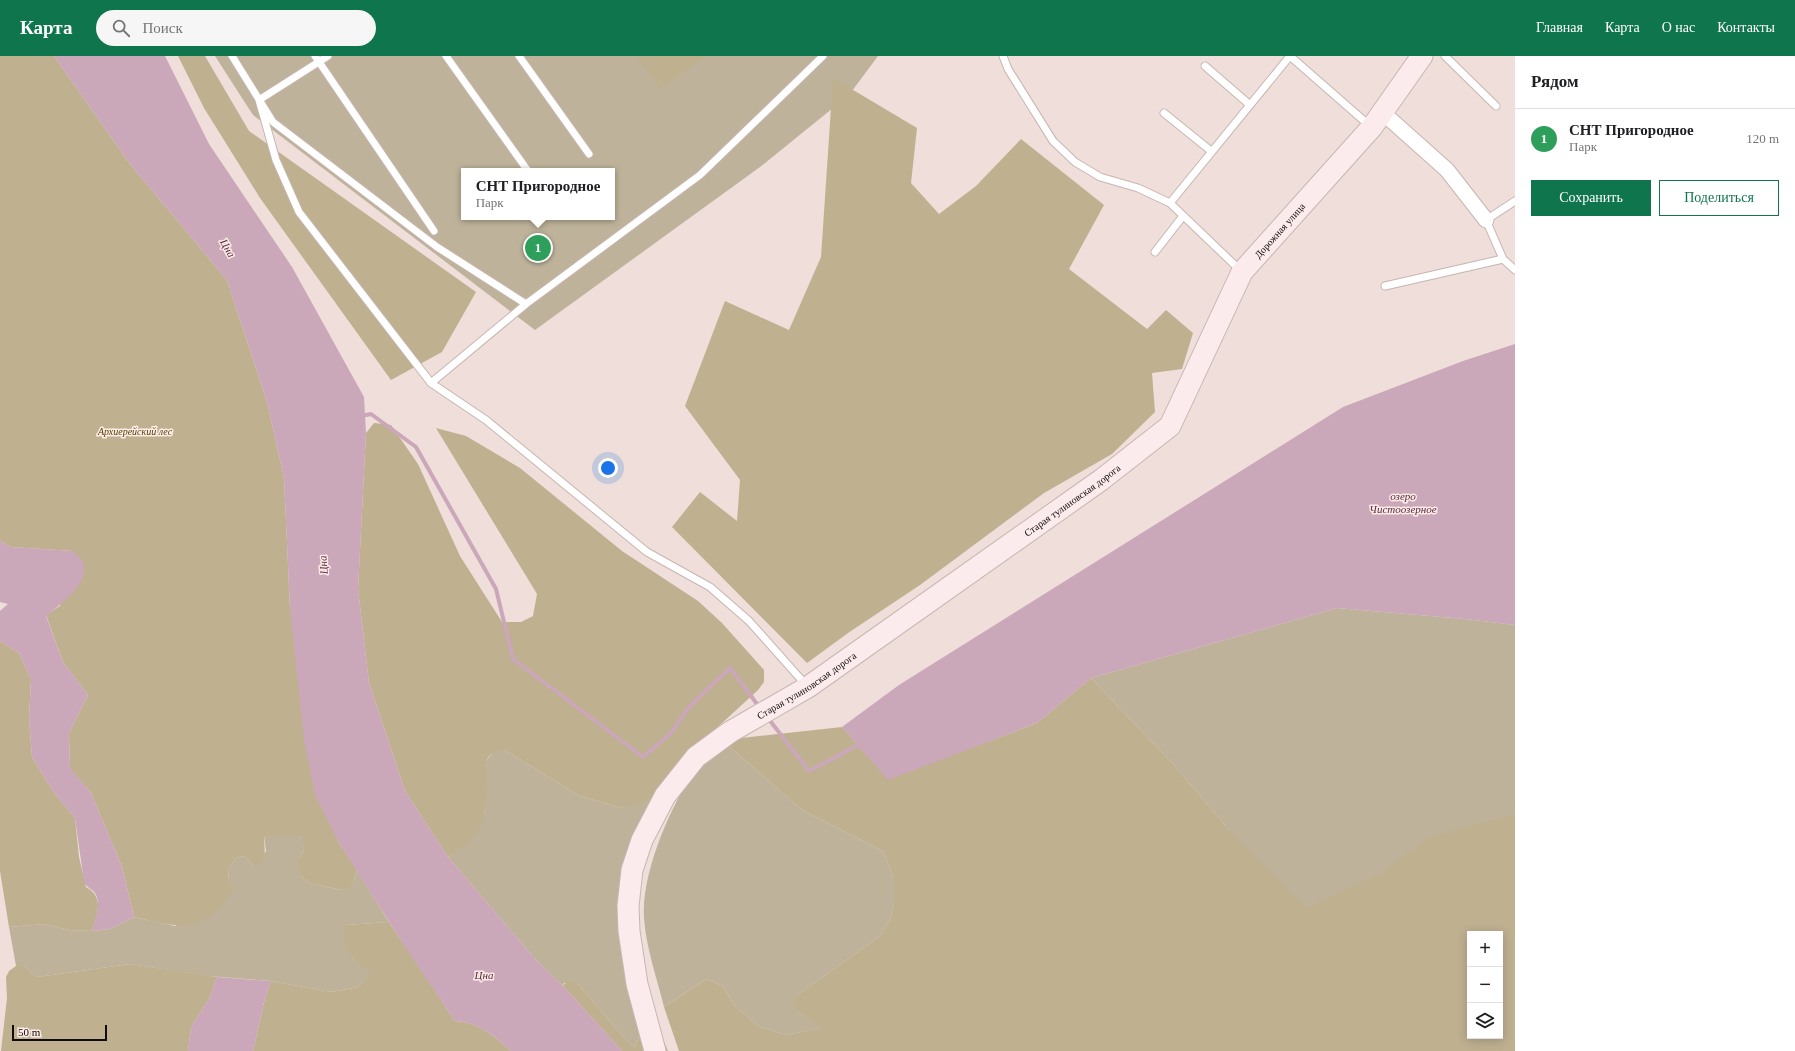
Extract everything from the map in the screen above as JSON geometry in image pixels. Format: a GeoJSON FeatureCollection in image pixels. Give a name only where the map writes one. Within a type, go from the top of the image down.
{"type":"FeatureCollection","features":[{"type":"Feature","properties":{"kind":"street","name":"Дорожная улица"},"geometry":{"type":"LineString","coordinates":[[1170,426],[1242,272],[1377,120],[1422,56]]}},
{"type":"Feature","properties":{"kind":"street"},"geometry":{"type":"LineString","coordinates":[[1377,120],[1447,170],[1486,220]]}},
{"type":"Feature","properties":{"kind":"street","name":"Старая тулиновская дорога"},"geometry":{"type":"LineString","coordinates":[[655,1051],[637,984],[629,931],[628,906],[632,870],[642,840],[665,796],[696,757],[730,732],[808,687],[1100,480],[1170,426]]}},
{"type":"Feature","properties":{"kind":"lane"},"geometry":{"type":"LineString","coordinates":[[232,56],[273,122],[437,248],[526,304]]}},
{"type":"Feature","properties":{"kind":"lane"},"geometry":{"type":"LineString","coordinates":[[259,100],[317,59],[328,56]]}},
{"type":"Feature","properties":{"kind":"lane"},"geometry":{"type":"LineString","coordinates":[[446,56],[526,168]]}},
{"type":"Feature","properties":{"kind":"lane"},"geometry":{"type":"LineString","coordinates":[[518,56],[589,154]]}},
{"type":"Feature","properties":{"kind":"lane"},"geometry":{"type":"LineString","coordinates":[[1003,56],[1008,69],[1053,141],[1076,162],[1100,177],[1138,188],[1170,203],[1242,272]]}},
{"type":"Feature","properties":{"kind":"lane"},"geometry":{"type":"LineString","coordinates":[[1170,203],[1290,56],[1377,120]]}},
{"type":"Feature","properties":{"kind":"lane"},"geometry":{"type":"LineString","coordinates":[[1445,56],[1496,106]]}},
{"type":"Feature","properties":{"kind":"lane"},"geometry":{"type":"LineString","coordinates":[[431,383],[526,304],[700,175],[821,57]]}},
{"type":"Feature","properties":{"kind":"lane"},"geometry":{"type":"LineString","coordinates":[[317,59],[434,231]]}},
{"type":"Feature","properties":{"kind":"lane"},"geometry":{"type":"LineString","coordinates":[[1205,66],[1250,106]]}},
{"type":"Feature","properties":{"kind":"lane"},"geometry":{"type":"LineString","coordinates":[[259,100],[276,160],[299,212],[431,383],[486,420],[647,552],[710,587],[749,621],[808,687]]}},
{"type":"Feature","properties":{"kind":"lane"},"geometry":{"type":"LineString","coordinates":[[1164,113],[1211,151]]}},
{"type":"Feature","properties":{"kind":"lane"},"geometry":{"type":"LineString","coordinates":[[1515,201],[1486,220],[1503,259],[1515,270]]}},
{"type":"Feature","properties":{"kind":"lane"},"geometry":{"type":"LineString","coordinates":[[1155,252],[1183,216]]}},
{"type":"Feature","properties":{"kind":"lane"},"geometry":{"type":"LineString","coordinates":[[1385,286],[1503,259]]}},
{"type":"Feature","properties":{"kind":"shaded area"},"geometry":{"type":"Polygon","coordinates":[[[215,56],[878,56],[849,95],[760,167],[535,330],[253,115],[215,56]]]}},
{"type":"Feature","properties":{"kind":"shaded area"},"geometry":{"type":"Polygon","coordinates":[[[1337,608],[1465,619],[1515,625],[1515,1051],[1198,1051],[1229,830],[1174,765],[1091,678],[1337,608]]]}},
{"type":"Feature","properties":{"kind":"shaded area"},"geometry":{"type":"Polygon","coordinates":[[[722,740],[802,810],[883,851],[894,878],[894,902],[890,920],[879,937],[797,995],[799,1012],[821,1028],[786,1035],[758,1026],[735,1006],[723,986],[706,979],[664,1007],[649,952],[645,929],[644,899],[648,878],[661,835],[691,775],[709,751],[722,740]]]}},
{"type":"Feature","properties":{"kind":"shaded area"},"geometry":{"type":"Polygon","coordinates":[[[501,750],[508,752],[580,796],[622,808],[669,792],[633,892],[633,931],[663,1039],[642,1029],[635,1047],[627,1041],[577,983],[564,983],[563,986],[535,959],[448,857],[463,847],[485,811],[486,761],[494,751],[501,750]]]}},
{"type":"Feature","properties":{"kind":"shaded area"},"geometry":{"type":"Polygon","coordinates":[[[264,836],[303,836],[304,850],[299,859],[300,875],[309,883],[342,890],[353,883],[357,870],[389,922],[346,925],[353,958],[372,973],[358,987],[331,992],[271,981],[207,976],[130,964],[37,977],[24,966],[16,966],[9,927],[45,924],[69,930],[92,931],[110,929],[134,917],[175,926],[229,881],[228,869],[236,858],[244,856],[254,866],[266,851],[264,836]]]}},
{"type":"Feature","properties":{"kind":"green space","name":"Архиерейский лес"},"geometry":{"type":"Polygon","coordinates":[[[0,56],[54,56],[130,164],[227,280],[267,402],[284,478],[290,608],[338,841],[357,870],[353,883],[348,889],[342,890],[309,883],[300,875],[298,865],[299,859],[304,850],[302,836],[264,836],[265,848],[260,865],[254,866],[244,856],[236,858],[228,869],[229,881],[233,887],[229,897],[212,915],[202,921],[181,925],[134,917],[122,867],[91,793],[70,769],[69,733],[88,695],[63,662],[46,615],[60,606],[73,551],[11,547],[0,541],[0,56]]]}},
{"type":"Feature","properties":{"kind":"green space"},"geometry":{"type":"Polygon","coordinates":[[[178,56],[205,56],[249,131],[476,292],[442,352],[391,380],[260,198],[204,108],[178,56]]]}},
{"type":"Feature","properties":{"kind":"green space"},"geometry":{"type":"Polygon","coordinates":[[[636,56],[706,56],[660,89],[636,56]]]}},
{"type":"Feature","properties":{"kind":"green space"},"geometry":{"type":"Polygon","coordinates":[[[833,78],[917,128],[911,183],[939,214],[976,186],[1021,139],[1104,205],[1069,269],[1147,329],[1166,310],[1193,333],[1182,369],[1152,373],[1155,412],[1112,454],[1044,493],[920,585],[848,633],[807,663],[672,527],[700,492],[737,521],[740,480],[685,406],[725,301],[789,330],[821,257],[833,78]]]}},
{"type":"Feature","properties":{"kind":"green space"},"geometry":{"type":"Polygon","coordinates":[[[374,423],[391,425],[418,464],[460,556],[502,622],[521,622],[533,616],[537,594],[436,428],[466,436],[520,468],[622,551],[698,601],[722,623],[764,670],[764,682],[758,690],[709,735],[669,792],[636,805],[622,808],[580,796],[508,752],[498,751],[490,755],[486,761],[487,792],[482,822],[469,843],[448,857],[405,791],[369,683],[358,589],[366,433],[374,423]]]}},
{"type":"Feature","properties":{"kind":"green space"},"geometry":{"type":"Polygon","coordinates":[[[0,641],[19,653],[31,679],[29,718],[32,757],[53,791],[75,818],[79,857],[86,887],[92,891],[98,901],[97,913],[92,931],[69,930],[45,924],[9,927],[0,871],[0,641]]]}},
{"type":"Feature","properties":{"kind":"green space"},"geometry":{"type":"Polygon","coordinates":[[[1091,678],[1174,765],[1229,830],[1306,908],[1379,874],[1429,837],[1515,814],[1515,1051],[679,1051],[664,1007],[706,979],[723,986],[735,1006],[758,1026],[786,1035],[820,1028],[799,1012],[792,1003],[797,995],[879,937],[890,920],[894,902],[894,878],[883,851],[802,810],[722,740],[842,727],[888,779],[1037,723],[1091,678]]]}},
{"type":"Feature","properties":{"kind":"green space"},"geometry":{"type":"Polygon","coordinates":[[[389,922],[455,1021],[472,1024],[479,1027],[492,1035],[511,1051],[253,1051],[264,1002],[271,981],[331,992],[358,987],[371,973],[359,964],[349,953],[344,941],[346,925],[389,922]]]}},
{"type":"Feature","properties":{"kind":"green space"},"geometry":{"type":"Polygon","coordinates":[[[130,964],[217,977],[209,999],[191,1027],[188,1051],[1,1051],[7,998],[6,977],[9,971],[16,966],[24,966],[37,977],[130,964]]]}},
{"type":"Feature","properties":{"kind":"green space"},"geometry":{"type":"Polygon","coordinates":[[[567,981],[574,981],[577,983],[627,1041],[635,1047],[642,1029],[663,1039],[668,1051],[622,1051],[563,986],[567,981]]]}},
{"type":"Feature","properties":{"kind":"water","name":"Цна"},"geometry":{"type":"Polygon","coordinates":[[[54,56],[165,56],[209,144],[292,267],[364,397],[366,433],[358,589],[369,683],[405,791],[448,857],[535,959],[563,986],[622,1051],[511,1051],[492,1035],[479,1027],[464,1022],[455,1021],[407,950],[338,841],[315,795],[304,740],[290,608],[284,478],[267,402],[227,280],[130,164],[54,56]]]}},
{"type":"Feature","properties":{"kind":"water","name":"озеро Чистоозерное"},"geometry":{"type":"Polygon","coordinates":[[[1515,344],[1515,625],[1465,619],[1337,608],[1091,678],[1037,723],[888,780],[842,727],[899,685],[1343,407],[1463,361],[1515,344]]]}},
{"type":"Feature","properties":{"kind":"water"},"geometry":{"type":"Polygon","coordinates":[[[0,541],[11,547],[73,551],[83,561],[84,573],[78,586],[46,616],[63,662],[88,695],[69,733],[70,768],[91,793],[122,867],[134,917],[110,929],[92,931],[98,902],[95,893],[86,886],[84,882],[75,818],[53,791],[32,757],[29,718],[31,679],[19,653],[0,641],[0,611],[8,604],[0,602],[0,541]]]}},
{"type":"Feature","properties":{"kind":"water"},"geometry":{"type":"Polygon","coordinates":[[[217,977],[271,981],[264,1002],[253,1051],[188,1051],[191,1027],[209,999],[217,977]]]}},
{"type":"Feature","properties":{"kind":"waterway"},"geometry":{"type":"LineString","coordinates":[[361,416],[371,414],[416,447],[496,589],[513,659],[643,757],[671,733],[688,708],[730,668],[757,704]]}},
{"type":"Feature","properties":{"kind":"waterway"},"geometry":{"type":"LineString","coordinates":[[771,722],[809,771],[862,743]]}},
{"type":"Feature","properties":{"kind":"place","name":"СНТ Пригородное"},"geometry":{"type":"Point","coordinates":[538,248]}}]}
